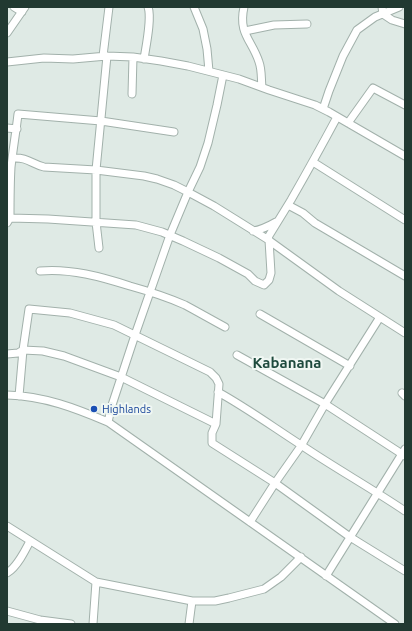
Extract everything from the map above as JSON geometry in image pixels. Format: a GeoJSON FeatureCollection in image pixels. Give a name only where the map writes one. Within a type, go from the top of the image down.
{"type":"FeatureCollection","features":[{"type":"Feature","properties":{"kind":"street"},"geometry":{"type":"LineString","coordinates":[[7,33],[24,9],[14,7]]}},
{"type":"Feature","properties":{"kind":"street"},"geometry":{"type":"LineString","coordinates":[[99,248],[96,222],[96,170],[109,7]]}},
{"type":"Feature","properties":{"kind":"street"},"geometry":{"type":"LineString","coordinates":[[144,59],[149,17],[148,7]]}},
{"type":"Feature","properties":{"kind":"street"},"geometry":{"type":"LineString","coordinates":[[194,7],[204,29],[209,71]]}},
{"type":"Feature","properties":{"kind":"street"},"geometry":{"type":"LineString","coordinates":[[244,7],[242,20],[248,41],[260,63],[262,87]]}},
{"type":"Feature","properties":{"kind":"street"},"geometry":{"type":"LineString","coordinates":[[323,109],[343,56],[357,30],[383,10],[399,7]]}},
{"type":"Feature","properties":{"kind":"street"},"geometry":{"type":"LineString","coordinates":[[383,10],[392,20],[405,24]]}},
{"type":"Feature","properties":{"kind":"street"},"geometry":{"type":"LineString","coordinates":[[245,31],[274,25],[307,24]]}},
{"type":"Feature","properties":{"kind":"street"},"geometry":{"type":"LineString","coordinates":[[7,62],[44,58],[105,56],[133,57],[161,61],[223,74],[323,109],[405,156]]}},
{"type":"Feature","properties":{"kind":"street"},"geometry":{"type":"LineString","coordinates":[[132,94],[133,57]]}},
{"type":"Feature","properties":{"kind":"street"},"geometry":{"type":"LineString","coordinates":[[108,422],[121,377],[170,235],[200,167],[208,143],[223,74]]}},
{"type":"Feature","properties":{"kind":"street"},"geometry":{"type":"LineString","coordinates":[[348,123],[373,88],[404,101]]}},
{"type":"Feature","properties":{"kind":"street"},"geometry":{"type":"LineString","coordinates":[[174,132],[101,121],[18,114],[13,158],[9,174],[8,221],[48,219],[136,225],[170,235],[219,258],[248,274],[254,281],[264,285],[269,280],[271,273],[268,240],[337,117]]}},
{"type":"Feature","properties":{"kind":"street"},"geometry":{"type":"LineString","coordinates":[[7,128],[17,129]]}},
{"type":"Feature","properties":{"kind":"street"},"geometry":{"type":"LineString","coordinates":[[13,158],[24,158],[36,165],[44,167],[96,170],[144,176],[157,179],[188,192],[214,206],[268,240],[339,290],[405,333]]}},
{"type":"Feature","properties":{"kind":"street"},"geometry":{"type":"LineString","coordinates":[[313,162],[405,220]]}},
{"type":"Feature","properties":{"kind":"street"},"geometry":{"type":"LineString","coordinates":[[288,204],[303,213],[315,223],[405,276]]}},
{"type":"Feature","properties":{"kind":"street"},"geometry":{"type":"LineString","coordinates":[[253,231],[277,222]]}},
{"type":"Feature","properties":{"kind":"street"},"geometry":{"type":"LineString","coordinates":[[40,271],[62,271],[96,276],[150,292],[184,305],[225,327]]}},
{"type":"Feature","properties":{"kind":"street"},"geometry":{"type":"LineString","coordinates":[[19,396],[23,350],[29,309],[70,313],[114,324],[210,372],[216,378],[219,384],[216,424],[212,433],[212,443],[275,483],[350,537],[405,571]]}},
{"type":"Feature","properties":{"kind":"street"},"geometry":{"type":"LineString","coordinates":[[260,314],[350,366]]}},
{"type":"Feature","properties":{"kind":"street"},"geometry":{"type":"LineString","coordinates":[[250,522],[301,446],[325,404],[380,317]]}},
{"type":"Feature","properties":{"kind":"street"},"geometry":{"type":"LineString","coordinates":[[7,354],[23,350],[64,356],[121,377],[216,424]]}},
{"type":"Feature","properties":{"kind":"street"},"geometry":{"type":"LineString","coordinates":[[237,354],[325,404],[404,453],[377,492],[326,576]]}},
{"type":"Feature","properties":{"kind":"street"},"geometry":{"type":"LineString","coordinates":[[218,392],[255,414],[301,446],[377,492],[405,511]]}},
{"type":"Feature","properties":{"kind":"street"},"geometry":{"type":"LineString","coordinates":[[7,396],[19,396],[56,402],[78,409],[108,422],[395,624]]}},
{"type":"Feature","properties":{"kind":"street"},"geometry":{"type":"LineString","coordinates":[[7,526],[96,582],[192,601],[215,601],[264,588],[281,577],[301,557]]}},
{"type":"Feature","properties":{"kind":"street"},"geometry":{"type":"LineString","coordinates":[[7,573],[13,570],[30,541]]}},
{"type":"Feature","properties":{"kind":"street"},"geometry":{"type":"LineString","coordinates":[[93,624],[96,582]]}},
{"type":"Feature","properties":{"kind":"street"},"geometry":{"type":"LineString","coordinates":[[189,624],[192,601]]}},
{"type":"Feature","properties":{"kind":"street"},"geometry":{"type":"LineString","coordinates":[[7,611],[40,620],[71,624]]}},
{"type":"Feature","properties":{"kind":"place","name":"Highlands"},"geometry":{"type":"Point","coordinates":[94,409]}},
{"type":"Feature","properties":{"kind":"district","name":"Kabanana"},"geometry":{"type":"Point","coordinates":[287,363]}}]}
